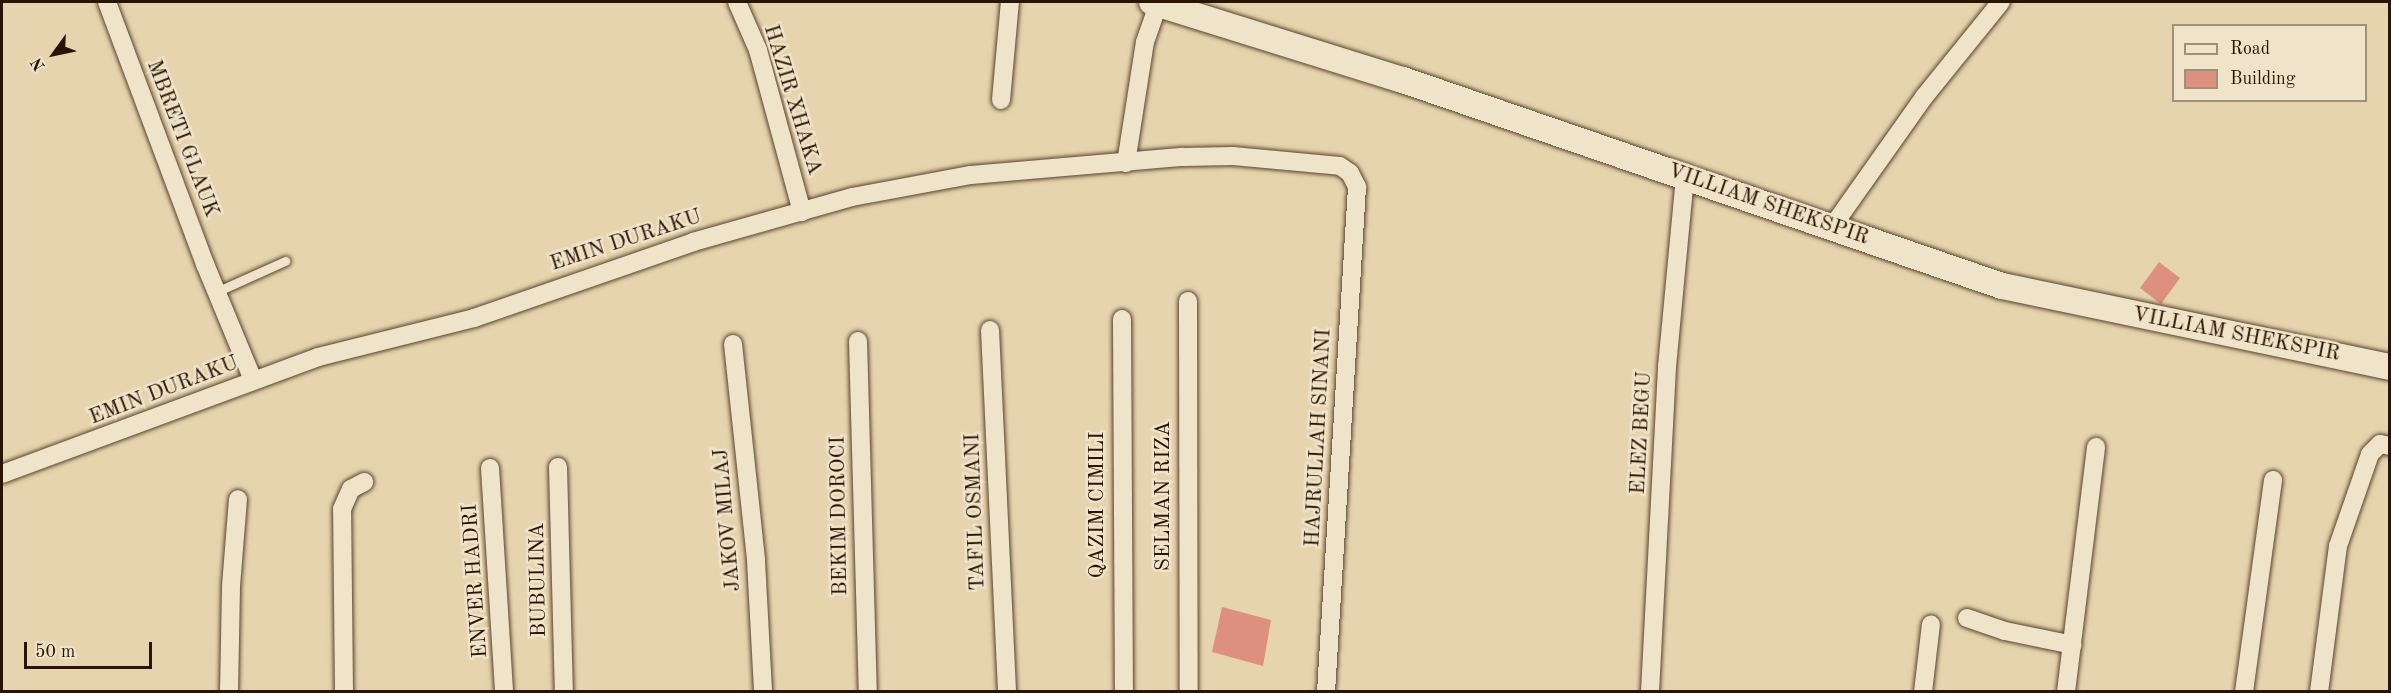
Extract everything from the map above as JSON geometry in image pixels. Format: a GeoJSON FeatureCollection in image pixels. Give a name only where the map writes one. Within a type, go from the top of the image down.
{"type":"FeatureCollection","features":[{"type":"Feature","properties":{"kind":"street","name":"MBRETI GLAUK"},"geometry":{"type":"LineString","coordinates":[[107,2],[216,292],[253,380]]}},
{"type":"Feature","properties":{"kind":"street","name":"HAZIR XHAKA"},"geometry":{"type":"LineString","coordinates":[[738,2],[758,50],[802,212]]}},
{"type":"Feature","properties":{"kind":"street"},"geometry":{"type":"LineString","coordinates":[[1001,100],[1010,2]]}},
{"type":"Feature","properties":{"kind":"street"},"geometry":{"type":"LineString","coordinates":[[1126,163],[1145,42],[1156,2]]}},
{"type":"Feature","properties":{"kind":"street","name":"VILLIAM SHEKSPIR"},"geometry":{"type":"LineString","coordinates":[[1156,2],[1403,80],[1969,275],[2051,298],[2390,367]]}},
{"type":"Feature","properties":{"kind":"street"},"geometry":{"type":"LineString","coordinates":[[1832,227],[1924,97],[1995,14],[2001,2]]}},
{"type":"Feature","properties":{"kind":"street","name":"EMIN DURAKU"},"geometry":{"type":"LineString","coordinates":[[2,474],[110,437],[253,380],[318,357],[474,318],[693,242],[924,182],[1184,157],[1286,159],[1340,166],[1350,173],[1357,187]]}},
{"type":"Feature","properties":{"kind":"street","name":"ELEZ BEGU"},"geometry":{"type":"LineString","coordinates":[[1650,692],[1667,367],[1685,177]]}},
{"type":"Feature","properties":{"kind":"street","name":"HAJRULLAH SINANI"},"geometry":{"type":"LineString","coordinates":[[1326,692],[1357,187]]}},
{"type":"Feature","properties":{"kind":"street","name":"SELMAN RIZA"},"geometry":{"type":"LineString","coordinates":[[1188,301],[1189,692]]}},
{"type":"Feature","properties":{"kind":"street","name":"QAZIM CIMILI"},"geometry":{"type":"LineString","coordinates":[[1122,319],[1124,692]]}},
{"type":"Feature","properties":{"kind":"street","name":"TAFIL OSMANI"},"geometry":{"type":"LineString","coordinates":[[990,330],[1007,692]]}},
{"type":"Feature","properties":{"kind":"street","name":"BEKIM DOROCI"},"geometry":{"type":"LineString","coordinates":[[858,341],[867,692]]}},
{"type":"Feature","properties":{"kind":"street","name":"JAKOV MILAJ"},"geometry":{"type":"LineString","coordinates":[[733,344],[756,561],[763,692]]}},
{"type":"Feature","properties":{"kind":"street"},"geometry":{"type":"LineString","coordinates":[[727,386],[748,561],[755,692]]}},
{"type":"Feature","properties":{"kind":"street"},"geometry":{"type":"LineString","coordinates":[[2319,692],[2338,546],[2370,454],[2380,444],[2390,446]]}},
{"type":"Feature","properties":{"kind":"street"},"geometry":{"type":"LineString","coordinates":[[2066,692],[2096,447]]}},
{"type":"Feature","properties":{"kind":"street","name":"BUBULINA"},"geometry":{"type":"LineString","coordinates":[[558,467],[564,692]]}},
{"type":"Feature","properties":{"kind":"street","name":"ENVER HADRI"},"geometry":{"type":"LineString","coordinates":[[490,468],[504,692]]}},
{"type":"Feature","properties":{"kind":"street"},"geometry":{"type":"LineString","coordinates":[[2244,692],[2273,480]]}},
{"type":"Feature","properties":{"kind":"street"},"geometry":{"type":"LineString","coordinates":[[344,692],[342,509],[351,489],[364,482]]}},
{"type":"Feature","properties":{"kind":"street"},"geometry":{"type":"LineString","coordinates":[[229,692],[238,499]]}},
{"type":"Feature","properties":{"kind":"street"},"geometry":{"type":"LineString","coordinates":[[1967,618],[2005,631],[2073,645]]}},
{"type":"Feature","properties":{"kind":"street"},"geometry":{"type":"LineString","coordinates":[[1923,692],[1931,624]]}},
{"type":"Feature","properties":{"kind":"lane"},"geometry":{"type":"LineString","coordinates":[[216,292],[285,261]]}},
{"type":"Feature","properties":{"kind":"building"},"geometry":{"type":"Polygon","coordinates":[[[2159,262],[2180,278],[2161,304],[2140,288],[2159,262]]]}},
{"type":"Feature","properties":{"kind":"building"},"geometry":{"type":"Polygon","coordinates":[[[1222,607],[1271,620],[1263,666],[1212,652],[1222,607]]]}}]}
